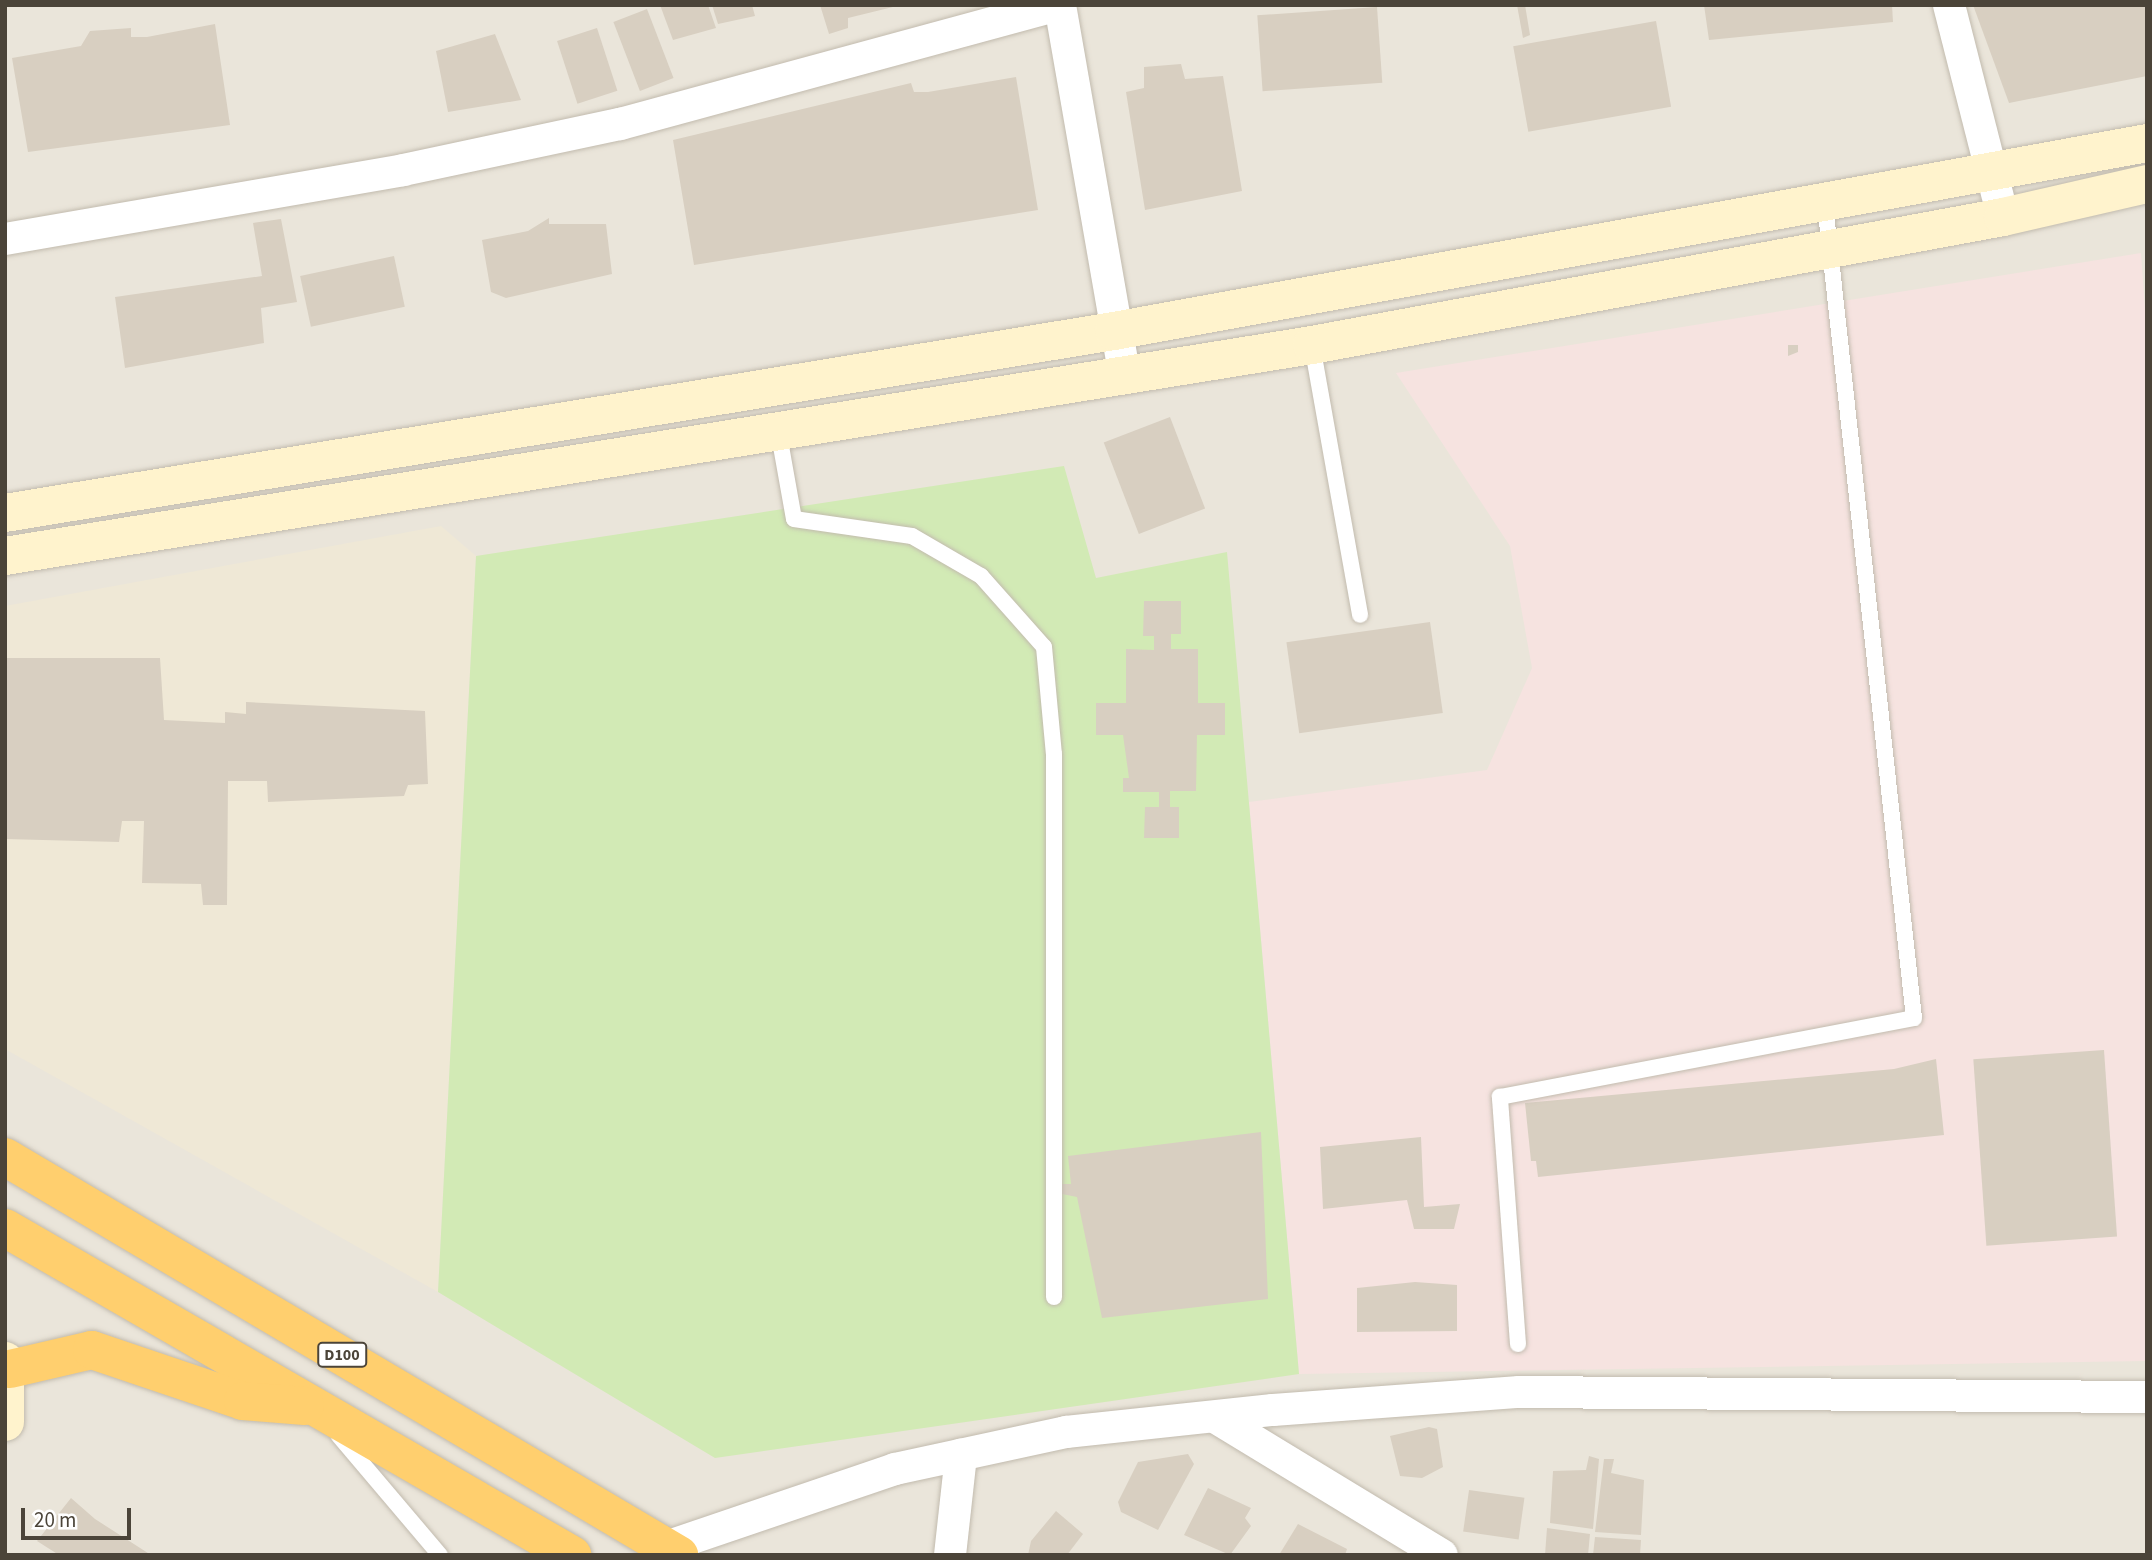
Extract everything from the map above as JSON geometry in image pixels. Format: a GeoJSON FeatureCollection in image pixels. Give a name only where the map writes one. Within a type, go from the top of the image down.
{"type":"FeatureCollection","features":[{"type":"Feature","properties":{"kind":"highway","name":"D100"},"geometry":{"type":"LineString","coordinates":[[5,1157],[673,1551]]}},
{"type":"Feature","properties":{"kind":"highway"},"geometry":{"type":"LineString","coordinates":[[5,1228],[572,1555]]}},
{"type":"Feature","properties":{"kind":"highway"},"geometry":{"type":"LineString","coordinates":[[7,1365],[92,1350],[243,1401],[315,1407]]}},
{"type":"Feature","properties":{"kind":"street"},"geometry":{"type":"LineString","coordinates":[[5,239],[403,170],[620,124],[1059,5],[1114,331],[1125,377]]}},
{"type":"Feature","properties":{"kind":"street"},"geometry":{"type":"LineString","coordinates":[[1949,5],[1997,174],[2003,217]]}},
{"type":"Feature","properties":{"kind":"street"},"geometry":{"type":"LineString","coordinates":[[5,513],[1114,331],[1997,174],[2147,143]]}},
{"type":"Feature","properties":{"kind":"street"},"geometry":{"type":"LineString","coordinates":[[5,556],[779,436],[1312,345],[2003,217],[2147,184]]}},
{"type":"Feature","properties":{"kind":"street"},"geometry":{"type":"LineString","coordinates":[[5,1422],[7,1365]]}},
{"type":"Feature","properties":{"kind":"street"},"geometry":{"type":"LineString","coordinates":[[673,1551],[895,1469],[1066,1432],[1519,1392],[2147,1397]]}},
{"type":"Feature","properties":{"kind":"street"},"geometry":{"type":"LineString","coordinates":[[1218,1419],[1442,1555]]}},
{"type":"Feature","properties":{"kind":"street"},"geometry":{"type":"LineString","coordinates":[[950,1555],[961,1455]]}},
{"type":"Feature","properties":{"kind":"lane"},"geometry":{"type":"LineString","coordinates":[[1518,1344],[1500,1097],[1914,1018],[1832,248],[1825,204]]}},
{"type":"Feature","properties":{"kind":"lane"},"geometry":{"type":"LineString","coordinates":[[1312,345],[1360,615]]}},
{"type":"Feature","properties":{"kind":"lane"},"geometry":{"type":"LineString","coordinates":[[779,436],[794,519],[912,536],[981,576],[1044,647],[1054,754],[1054,1297]]}},
{"type":"Feature","properties":{"kind":"lane"},"geometry":{"type":"LineString","coordinates":[[315,1407],[440,1555]]}},
{"type":"Feature","properties":{"kind":"shaded area"},"geometry":{"type":"Polygon","coordinates":[[[5,5],[2147,5],[2147,1555],[5,1555],[5,5]]]}},
{"type":"Feature","properties":{"kind":"shaded area"},"geometry":{"type":"Polygon","coordinates":[[[2141,253],[2147,337],[2147,1361],[1299,1374],[1249,802],[1487,770],[1532,668],[1510,546],[1396,373],[2141,253]]]}},
{"type":"Feature","properties":{"kind":"shaded area"},"geometry":{"type":"Polygon","coordinates":[[[441,526],[476,556],[438,1292],[5,1049],[5,606],[441,526]]]}},
{"type":"Feature","properties":{"kind":"green space"},"geometry":{"type":"Polygon","coordinates":[[[1064,466],[1096,578],[1227,552],[1299,1374],[715,1458],[438,1292],[476,556],[1064,466]]]}},
{"type":"Feature","properties":{"kind":"building"},"geometry":{"type":"Polygon","coordinates":[[[660,5],[708,5],[716,28],[673,40],[660,5]]]}},
{"type":"Feature","properties":{"kind":"building"},"geometry":{"type":"Polygon","coordinates":[[[712,5],[752,5],[755,16],[718,24],[712,5]]]}},
{"type":"Feature","properties":{"kind":"building"},"geometry":{"type":"Polygon","coordinates":[[[820,5],[901,5],[848,18],[848,28],[829,34],[820,5]]]}},
{"type":"Feature","properties":{"kind":"building"},"geometry":{"type":"Polygon","coordinates":[[[1517,5],[1525,5],[1530,35],[1523,38],[1517,5]]]}},
{"type":"Feature","properties":{"kind":"building"},"geometry":{"type":"Polygon","coordinates":[[[1704,5],[1892,5],[1893,22],[1709,40],[1704,5]]]}},
{"type":"Feature","properties":{"kind":"building"},"geometry":{"type":"Polygon","coordinates":[[[1973,5],[2147,5],[2147,76],[2009,103],[1973,5]]]}},
{"type":"Feature","properties":{"kind":"building"},"geometry":{"type":"Polygon","coordinates":[[[1377,7],[1382,83],[1263,91],[1257,15],[1377,7]]]}},
{"type":"Feature","properties":{"kind":"building"},"geometry":{"type":"Polygon","coordinates":[[[647,9],[674,78],[640,91],[613,22],[647,9]]]}},
{"type":"Feature","properties":{"kind":"building"},"geometry":{"type":"Polygon","coordinates":[[[1656,21],[1671,107],[1528,132],[1513,46],[1656,21]]]}},
{"type":"Feature","properties":{"kind":"building"},"geometry":{"type":"Polygon","coordinates":[[[215,24],[230,125],[28,152],[12,58],[81,46],[90,31],[131,28],[131,37],[147,37],[215,24]]]}},
{"type":"Feature","properties":{"kind":"building"},"geometry":{"type":"Polygon","coordinates":[[[597,28],[617,91],[577,104],[557,41],[597,28]]]}},
{"type":"Feature","properties":{"kind":"building"},"geometry":{"type":"Polygon","coordinates":[[[495,34],[521,100],[448,112],[436,51],[495,34]]]}},
{"type":"Feature","properties":{"kind":"building"},"geometry":{"type":"Polygon","coordinates":[[[1181,64],[1185,79],[1223,76],[1242,191],[1145,210],[1126,92],[1144,88],[1144,67],[1181,64]]]}},
{"type":"Feature","properties":{"kind":"building"},"geometry":{"type":"Polygon","coordinates":[[[1016,77],[1038,210],[694,265],[673,140],[911,83],[914,92],[928,92],[1016,77]]]}},
{"type":"Feature","properties":{"kind":"building"},"geometry":{"type":"Polygon","coordinates":[[[549,218],[549,224],[606,224],[612,274],[506,298],[491,292],[482,240],[528,231],[549,218]]]}},
{"type":"Feature","properties":{"kind":"building"},"geometry":{"type":"Polygon","coordinates":[[[281,219],[297,302],[261,308],[264,343],[125,368],[115,297],[262,276],[253,223],[281,219]]]}},
{"type":"Feature","properties":{"kind":"building"},"geometry":{"type":"Polygon","coordinates":[[[394,256],[405,307],[311,327],[300,276],[394,256]]]}},
{"type":"Feature","properties":{"kind":"building"},"geometry":{"type":"Polygon","coordinates":[[[1788,345],[1798,345],[1798,352],[1788,356],[1788,345]]]}},
{"type":"Feature","properties":{"kind":"building"},"geometry":{"type":"Polygon","coordinates":[[[1170,417],[1205,508],[1139,534],[1104,442],[1170,417]]]}},
{"type":"Feature","properties":{"kind":"building"},"geometry":{"type":"Polygon","coordinates":[[[1144,601],[1181,601],[1181,634],[1171,634],[1171,649],[1198,649],[1198,703],[1225,703],[1225,735],[1197,735],[1196,791],[1170,791],[1170,807],[1179,807],[1179,838],[1144,838],[1145,807],[1159,807],[1159,792],[1123,792],[1123,778],[1129,778],[1123,735],[1096,735],[1096,703],[1126,703],[1126,649],[1154,650],[1154,636],[1143,636],[1144,601]]]}},
{"type":"Feature","properties":{"kind":"building"},"geometry":{"type":"Polygon","coordinates":[[[1430,622],[1443,713],[1299,733],[1286,642],[1430,622]]]}},
{"type":"Feature","properties":{"kind":"building"},"geometry":{"type":"Polygon","coordinates":[[[5,658],[160,658],[164,720],[225,723],[225,712],[246,714],[246,702],[425,711],[428,784],[408,785],[404,796],[268,802],[267,781],[228,781],[227,905],[203,905],[201,884],[142,883],[144,821],[122,821],[119,842],[5,839],[5,658]]]}},
{"type":"Feature","properties":{"kind":"building"},"geometry":{"type":"Polygon","coordinates":[[[2104,1050],[2117,1237],[1986,1246],[1973,1059],[2104,1050]]]}},
{"type":"Feature","properties":{"kind":"building"},"geometry":{"type":"Polygon","coordinates":[[[1936,1059],[1944,1135],[1538,1177],[1536,1161],[1531,1161],[1525,1103],[1894,1069],[1936,1059]]]}},
{"type":"Feature","properties":{"kind":"building"},"geometry":{"type":"Polygon","coordinates":[[[1261,1132],[1268,1299],[1102,1318],[1077,1197],[1062,1194],[1062,1184],[1071,1184],[1068,1156],[1261,1132]]]}},
{"type":"Feature","properties":{"kind":"building"},"geometry":{"type":"Polygon","coordinates":[[[1421,1137],[1424,1207],[1460,1204],[1454,1229],[1414,1229],[1407,1200],[1323,1209],[1320,1147],[1421,1137]]]}},
{"type":"Feature","properties":{"kind":"building"},"geometry":{"type":"Polygon","coordinates":[[[1415,1282],[1457,1285],[1457,1331],[1357,1332],[1357,1288],[1415,1282]]]}},
{"type":"Feature","properties":{"kind":"building"},"geometry":{"type":"Polygon","coordinates":[[[1429,1427],[1437,1429],[1443,1467],[1422,1478],[1400,1476],[1390,1436],[1429,1427]]]}},
{"type":"Feature","properties":{"kind":"building"},"geometry":{"type":"Polygon","coordinates":[[[1188,1454],[1194,1464],[1158,1530],[1121,1512],[1118,1502],[1138,1462],[1188,1454]]]}},
{"type":"Feature","properties":{"kind":"building"},"geometry":{"type":"Polygon","coordinates":[[[1589,1456],[1599,1459],[1593,1529],[1550,1523],[1553,1471],[1586,1470],[1589,1456]]]}},
{"type":"Feature","properties":{"kind":"building"},"geometry":{"type":"Polygon","coordinates":[[[1604,1459],[1614,1459],[1611,1473],[1644,1480],[1641,1535],[1595,1532],[1604,1459]]]}},
{"type":"Feature","properties":{"kind":"building"},"geometry":{"type":"Polygon","coordinates":[[[1208,1488],[1251,1508],[1245,1518],[1251,1526],[1230,1555],[1184,1535],[1208,1488]]]}},
{"type":"Feature","properties":{"kind":"building"},"geometry":{"type":"Polygon","coordinates":[[[1469,1490],[1524,1498],[1519,1539],[1463,1532],[1469,1490]]]}},
{"type":"Feature","properties":{"kind":"building"},"geometry":{"type":"Polygon","coordinates":[[[71,1498],[95,1519],[151,1555],[59,1555],[37,1541],[71,1498]]]}},
{"type":"Feature","properties":{"kind":"building"},"geometry":{"type":"Polygon","coordinates":[[[1056,1511],[1083,1534],[1067,1555],[1028,1555],[1031,1541],[1056,1511]]]}},
{"type":"Feature","properties":{"kind":"building"},"geometry":{"type":"Polygon","coordinates":[[[1298,1524],[1347,1549],[1345,1555],[1279,1555],[1298,1524]]]}},
{"type":"Feature","properties":{"kind":"building"},"geometry":{"type":"Polygon","coordinates":[[[1547,1528],[1590,1534],[1588,1555],[1545,1555],[1547,1528]]]}},
{"type":"Feature","properties":{"kind":"building"},"geometry":{"type":"Polygon","coordinates":[[[1595,1537],[1641,1540],[1640,1555],[1593,1555],[1595,1537]]]}}]}
